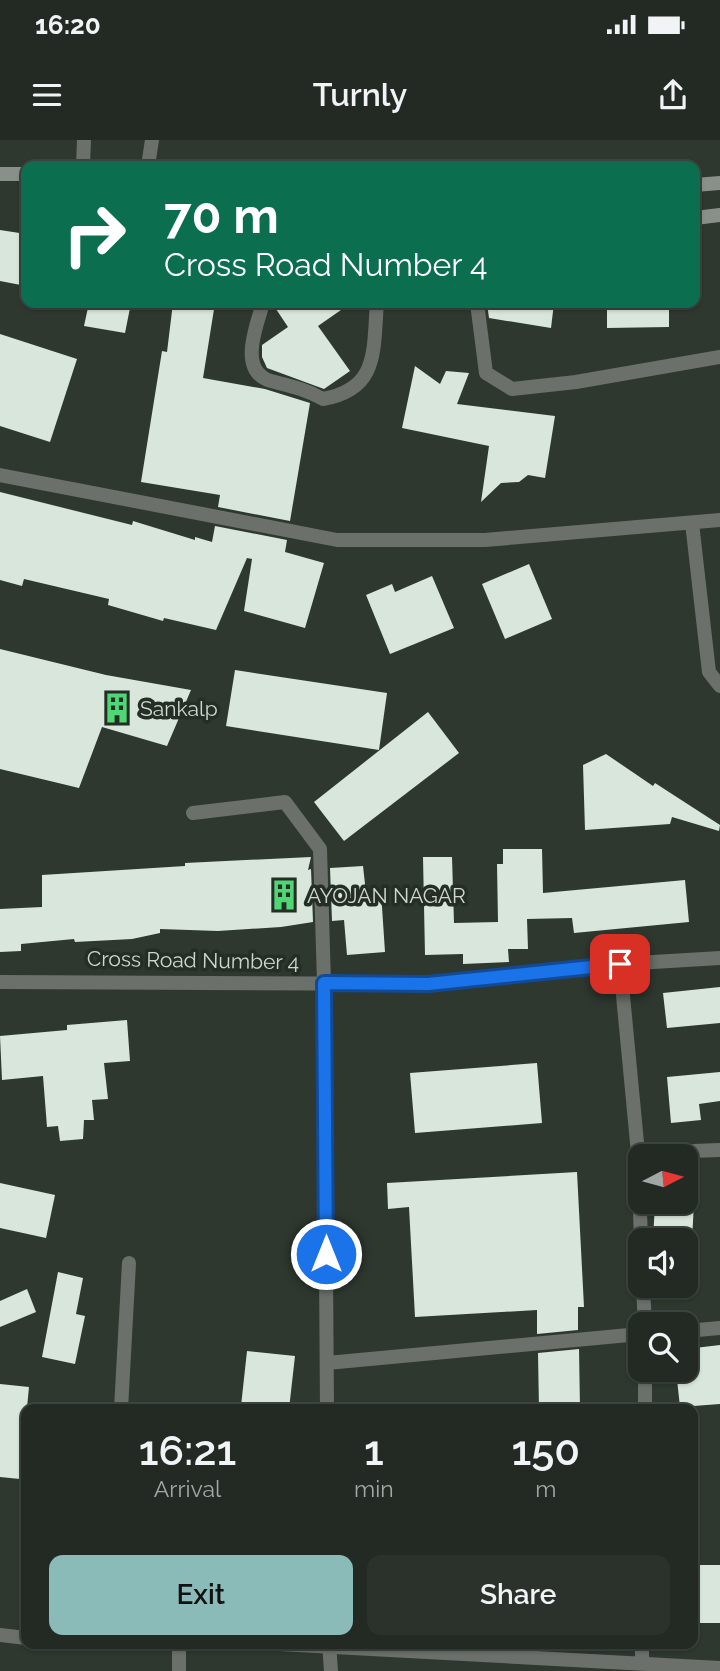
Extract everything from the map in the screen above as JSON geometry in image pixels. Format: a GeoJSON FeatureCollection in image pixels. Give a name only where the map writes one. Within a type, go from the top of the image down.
{"type":"FeatureCollection","features":[{"type":"Feature","properties":{"kind":"street"},"geometry":{"type":"LineString","coordinates":[[83,161],[84,140]]}},
{"type":"Feature","properties":{"kind":"street"},"geometry":{"type":"LineString","coordinates":[[149,161],[152,140]]}},
{"type":"Feature","properties":{"kind":"street"},"geometry":{"type":"LineString","coordinates":[[0,174],[21,174]]}},
{"type":"Feature","properties":{"kind":"street"},"geometry":{"type":"LineString","coordinates":[[700,185],[720,183]]}},
{"type":"Feature","properties":{"kind":"street"},"geometry":{"type":"LineString","coordinates":[[700,217],[720,215]]}},
{"type":"Feature","properties":{"kind":"street"},"geometry":{"type":"LineString","coordinates":[[262,308],[250,354],[257,371],[268,380],[306,390],[323,399],[355,389],[367,375],[376,308]]}},
{"type":"Feature","properties":{"kind":"street"},"geometry":{"type":"LineString","coordinates":[[478,308],[486,373],[512,389],[576,382],[720,357]]}},
{"type":"Feature","properties":{"kind":"street"},"geometry":{"type":"LineString","coordinates":[[0,475],[337,540],[485,540],[720,520]]}},
{"type":"Feature","properties":{"kind":"street"},"geometry":{"type":"LineString","coordinates":[[692,523],[709,672],[720,686]]}},
{"type":"Feature","properties":{"kind":"street"},"geometry":{"type":"LineString","coordinates":[[193,813],[285,802],[320,849],[324,983],[327,1404]]}},
{"type":"Feature","properties":{"kind":"street","name":"Cross Road Number 4"},"geometry":{"type":"LineString","coordinates":[[0,982],[428,984],[620,964],[720,958]]}},
{"type":"Feature","properties":{"kind":"street"},"geometry":{"type":"LineString","coordinates":[[620,964],[637,1144]]}},
{"type":"Feature","properties":{"kind":"street"},"geometry":{"type":"LineString","coordinates":[[698,1151],[720,1150]]}},
{"type":"Feature","properties":{"kind":"street"},"geometry":{"type":"LineString","coordinates":[[121,1404],[129,1263]]}},
{"type":"Feature","properties":{"kind":"street"},"geometry":{"type":"LineString","coordinates":[[698,1330],[720,1328]]}},
{"type":"Feature","properties":{"kind":"street"},"geometry":{"type":"LineString","coordinates":[[327,1363],[628,1335]]}},
{"type":"Feature","properties":{"kind":"street"},"geometry":{"type":"LineString","coordinates":[[645,1382],[645,1404]]}},
{"type":"Feature","properties":{"kind":"street"},"geometry":{"type":"LineString","coordinates":[[0,1635],[21,1638]]}},
{"type":"Feature","properties":{"kind":"street"},"geometry":{"type":"LineString","coordinates":[[179,1649],[179,1671]]}},
{"type":"Feature","properties":{"kind":"street"},"geometry":{"type":"LineString","coordinates":[[329,1649],[331,1671]]}},
{"type":"Feature","properties":{"kind":"street"},"geometry":{"type":"LineString","coordinates":[[376,1649],[562,1665],[642,1662],[720,1668]]}},
{"type":"Feature","properties":{"kind":"street"},"geometry":{"type":"LineString","coordinates":[[642,1649],[642,1662]]}},
{"type":"Feature","properties":{"kind":"building"},"geometry":{"type":"Polygon","coordinates":[[[0,230],[21,233],[21,285],[0,281],[0,230]]]}},
{"type":"Feature","properties":{"kind":"building"},"geometry":{"type":"Polygon","coordinates":[[[88,308],[130,308],[125,333],[84,326],[88,308]]]}},
{"type":"Feature","properties":{"kind":"building"},"geometry":{"type":"Polygon","coordinates":[[[172,308],[214,308],[203,378],[265,389],[310,403],[290,521],[218,507],[220,495],[141,482],[162,351],[167,352],[172,308]]]}},
{"type":"Feature","properties":{"kind":"building"},"geometry":{"type":"Polygon","coordinates":[[[275,308],[344,308],[318,326],[350,371],[324,389],[267,368],[262,357],[262,345],[288,327],[275,308]]]}},
{"type":"Feature","properties":{"kind":"building"},"geometry":{"type":"Polygon","coordinates":[[[488,308],[553,308],[551,328],[489,318],[488,308]]]}},
{"type":"Feature","properties":{"kind":"building"},"geometry":{"type":"Polygon","coordinates":[[[607,308],[669,308],[669,327],[607,328],[607,308]]]}},
{"type":"Feature","properties":{"kind":"building"},"geometry":{"type":"Polygon","coordinates":[[[0,334],[77,359],[50,442],[0,426],[0,334]]]}},
{"type":"Feature","properties":{"kind":"building"},"geometry":{"type":"Polygon","coordinates":[[[415,366],[440,384],[446,371],[469,373],[457,404],[555,416],[545,478],[528,475],[519,482],[501,483],[481,502],[489,446],[402,428],[415,366]]]}},
{"type":"Feature","properties":{"kind":"building"},"geometry":{"type":"Polygon","coordinates":[[[0,492],[132,525],[133,521],[195,540],[195,537],[212,542],[215,526],[287,540],[285,552],[324,563],[305,628],[244,611],[252,559],[247,558],[216,630],[164,618],[163,621],[108,605],[109,599],[24,579],[22,586],[0,580],[0,492]]]}},
{"type":"Feature","properties":{"kind":"building"},"geometry":{"type":"Polygon","coordinates":[[[529,564],[552,619],[505,639],[482,584],[529,564]]]}},
{"type":"Feature","properties":{"kind":"building"},"geometry":{"type":"Polygon","coordinates":[[[432,576],[454,628],[390,654],[366,595],[392,584],[395,592],[432,576]]]}},
{"type":"Feature","properties":{"kind":"building","name":"Sankalp"},"geometry":{"type":"Polygon","coordinates":[[[0,649],[106,675],[191,690],[167,746],[102,727],[79,788],[0,769],[0,649]]]}},
{"type":"Feature","properties":{"kind":"building"},"geometry":{"type":"Polygon","coordinates":[[[235,670],[387,693],[379,750],[226,726],[235,670]]]}},
{"type":"Feature","properties":{"kind":"building"},"geometry":{"type":"Polygon","coordinates":[[[428,712],[459,753],[344,841],[314,802],[428,712]]]}},
{"type":"Feature","properties":{"kind":"building"},"geometry":{"type":"Polygon","coordinates":[[[606,754],[653,786],[655,783],[720,825],[719,831],[672,817],[670,824],[585,830],[583,765],[606,754]]]}},
{"type":"Feature","properties":{"kind":"building"},"geometry":{"type":"Polygon","coordinates":[[[503,849],[542,849],[543,893],[685,880],[689,922],[574,933],[572,918],[527,919],[528,949],[508,949],[509,962],[463,964],[463,954],[425,955],[423,857],[452,857],[454,923],[498,922],[497,864],[503,864],[503,849]]]}},
{"type":"Feature","properties":{"kind":"building"},"geometry":{"type":"Polygon","coordinates":[[[311,857],[308,870],[311,869],[313,922],[218,931],[160,929],[160,933],[132,939],[75,942],[74,939],[21,944],[21,951],[0,952],[0,909],[42,907],[42,875],[185,866],[185,863],[311,857]]]}},
{"type":"Feature","properties":{"kind":"building"},"geometry":{"type":"Polygon","coordinates":[[[363,866],[366,893],[381,892],[385,952],[347,955],[344,920],[332,921],[330,868],[363,866]]]}},
{"type":"Feature","properties":{"kind":"building"},"geometry":{"type":"Polygon","coordinates":[[[720,987],[720,1023],[667,1028],[663,993],[720,987]]]}},
{"type":"Feature","properties":{"kind":"building"},"geometry":{"type":"Polygon","coordinates":[[[127,1020],[130,1061],[104,1063],[108,1099],[92,1100],[94,1120],[84,1120],[83,1139],[60,1141],[58,1126],[47,1127],[43,1076],[2,1080],[0,1036],[67,1030],[67,1025],[127,1020]]]}},
{"type":"Feature","properties":{"kind":"building"},"geometry":{"type":"Polygon","coordinates":[[[537,1063],[542,1123],[415,1133],[410,1073],[537,1063]]]}},
{"type":"Feature","properties":{"kind":"building"},"geometry":{"type":"Polygon","coordinates":[[[720,1072],[720,1101],[699,1104],[701,1120],[671,1123],[667,1077],[720,1072]]]}},
{"type":"Feature","properties":{"kind":"building"},"geometry":{"type":"Polygon","coordinates":[[[577,1172],[584,1307],[578,1307],[578,1330],[537,1334],[537,1310],[415,1317],[409,1207],[388,1209],[387,1183],[577,1172]]]}},
{"type":"Feature","properties":{"kind":"building"},"geometry":{"type":"Polygon","coordinates":[[[0,1183],[55,1195],[46,1238],[0,1228],[0,1183]]]}},
{"type":"Feature","properties":{"kind":"building"},"geometry":{"type":"Polygon","coordinates":[[[654,1214],[693,1214],[693,1228],[654,1228],[654,1214]]]}},
{"type":"Feature","properties":{"kind":"building"},"geometry":{"type":"Polygon","coordinates":[[[58,1272],[83,1278],[76,1314],[85,1316],[75,1364],[42,1357],[58,1272]]]}},
{"type":"Feature","properties":{"kind":"building"},"geometry":{"type":"Polygon","coordinates":[[[27,1289],[36,1312],[0,1327],[0,1301],[27,1289]]]}},
{"type":"Feature","properties":{"kind":"building"},"geometry":{"type":"Polygon","coordinates":[[[720,1345],[720,1404],[680,1404],[677,1382],[698,1382],[698,1348],[720,1345]]]}},
{"type":"Feature","properties":{"kind":"building"},"geometry":{"type":"Polygon","coordinates":[[[579,1349],[580,1404],[539,1404],[538,1353],[579,1349]]]}},
{"type":"Feature","properties":{"kind":"building"},"geometry":{"type":"Polygon","coordinates":[[[247,1351],[295,1356],[290,1404],[241,1404],[247,1351]]]}},
{"type":"Feature","properties":{"kind":"building"},"geometry":{"type":"Polygon","coordinates":[[[0,1384],[29,1387],[27,1404],[21,1404],[20,1479],[0,1477],[0,1384]]]}},
{"type":"Feature","properties":{"kind":"building"},"geometry":{"type":"Polygon","coordinates":[[[698,1565],[720,1565],[720,1623],[698,1623],[698,1565]]]}},
{"type":"Feature","properties":{"kind":"place","name":"Sankalp"},"geometry":{"type":"Point","coordinates":[117,708]}},
{"type":"Feature","properties":{"kind":"place","name":"AYOJAN NAGAR"},"geometry":{"type":"Point","coordinates":[284,895]}},
{"type":"Feature","properties":{"kind":"route"},"geometry":{"type":"LineString","coordinates":[[326,1254],[324,983],[428,984],[620,964]]}}]}
